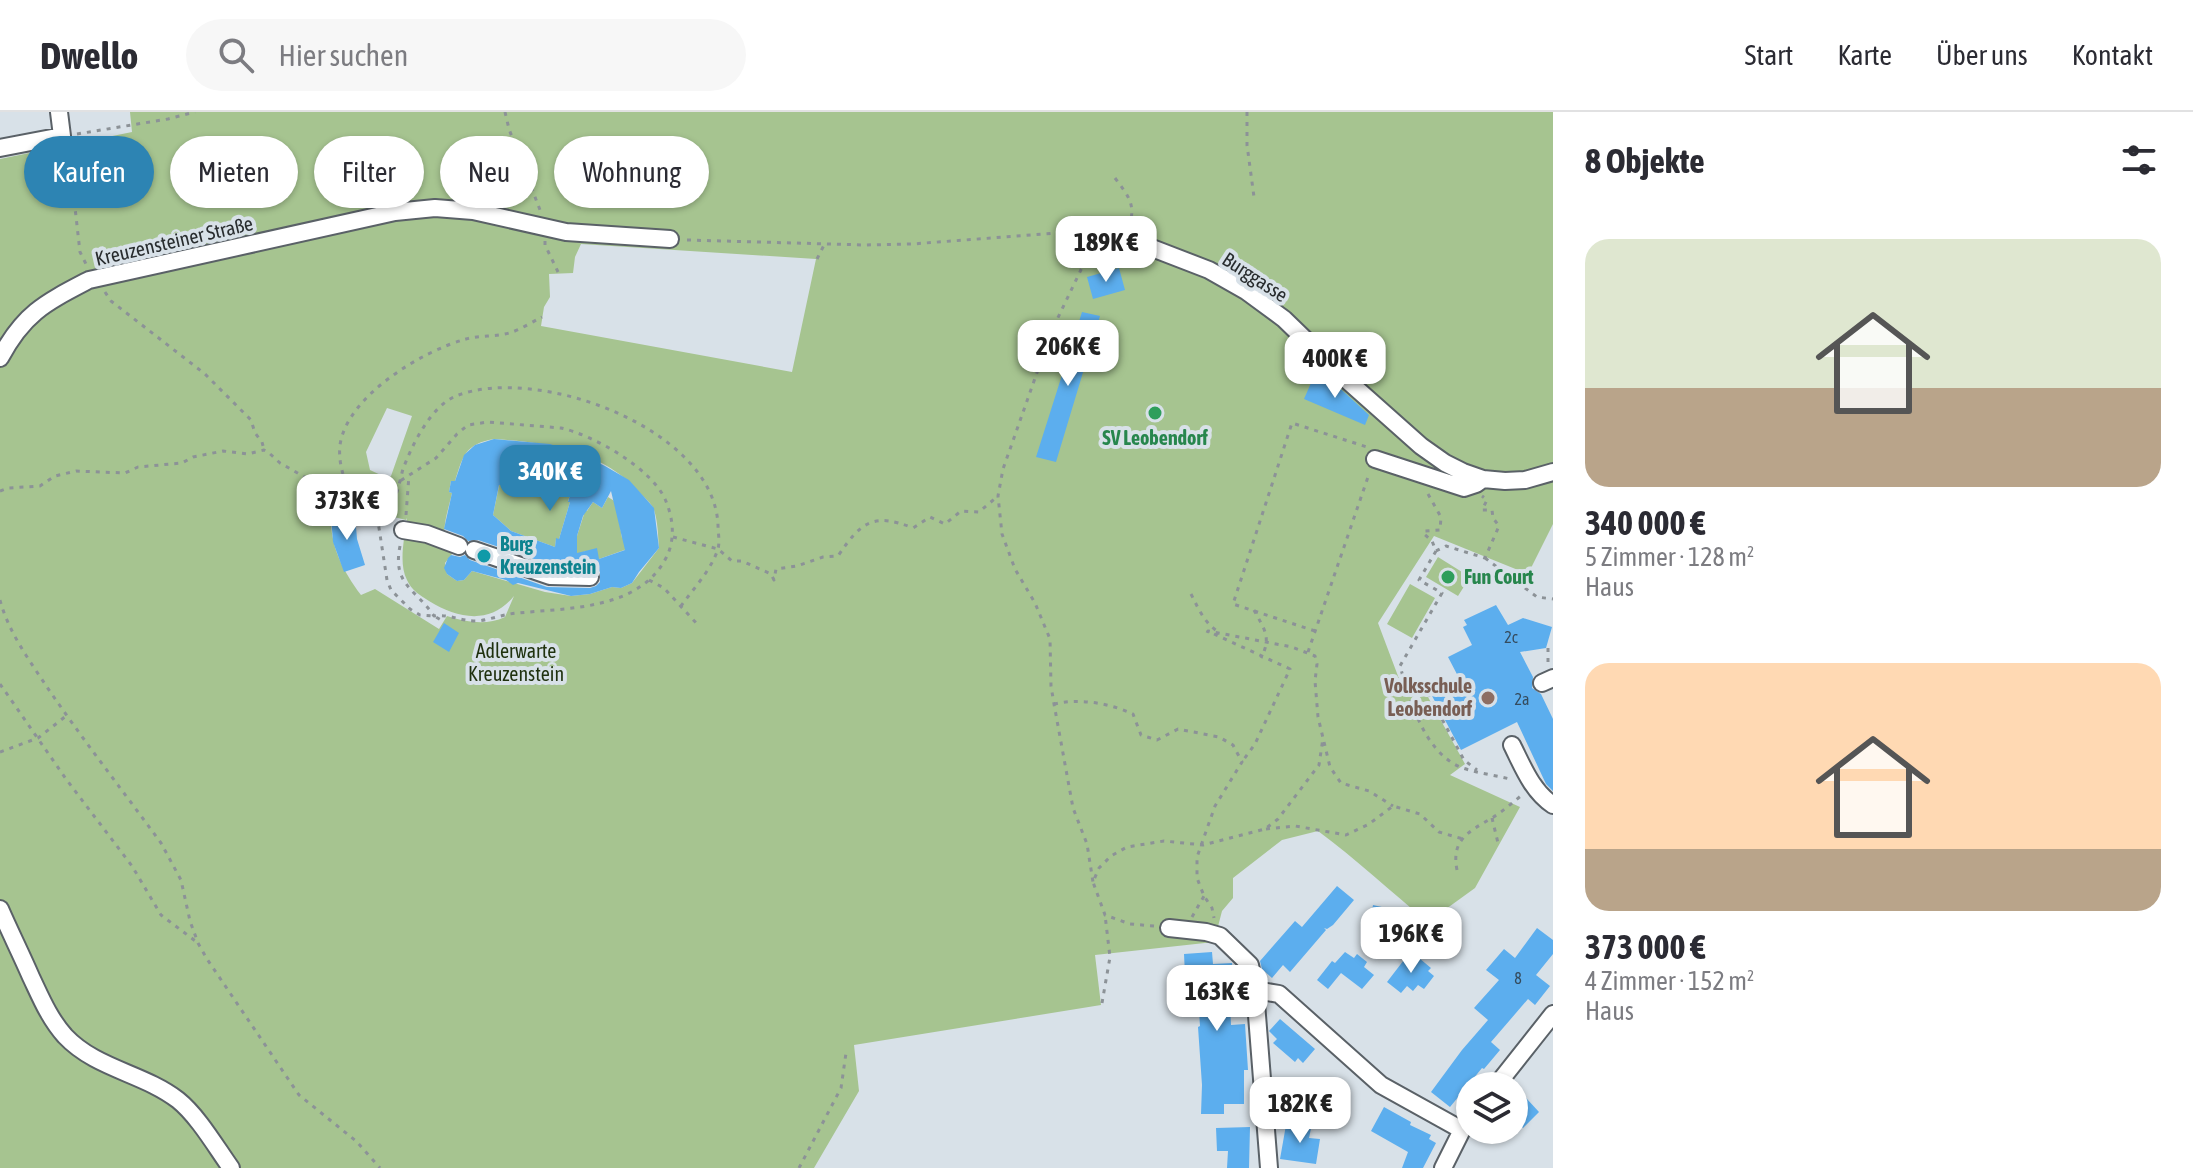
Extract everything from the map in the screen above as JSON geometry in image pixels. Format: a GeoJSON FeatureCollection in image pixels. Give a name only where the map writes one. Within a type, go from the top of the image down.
{"type":"FeatureCollection","features":[{"type":"Feature","properties":{"kind":"street"},"geometry":{"type":"LineString","coordinates":[[59,112],[62,136]]}},
{"type":"Feature","properties":{"kind":"street"},"geometry":{"type":"LineString","coordinates":[[0,146],[24,142]]}},
{"type":"Feature","properties":{"kind":"street","name":"Kreuzensteiner Straße"},"geometry":{"type":"LineString","coordinates":[[0,358],[27,318],[46,302],[89,280],[395,212],[435,208],[473,211],[566,232],[670,239]]}},
{"type":"Feature","properties":{"kind":"street","name":"Burggasse"},"geometry":{"type":"LineString","coordinates":[[1074,233],[1126,238],[1209,270],[1246,291],[1284,319],[1349,382],[1421,446],[1445,463],[1483,479],[1525,480],[1553,472]]}},
{"type":"Feature","properties":{"kind":"street"},"geometry":{"type":"LineString","coordinates":[[1375,459],[1464,488],[1483,479]]}},
{"type":"Feature","properties":{"kind":"street"},"geometry":{"type":"LineString","coordinates":[[405,531],[427,534],[550,576],[590,577]]}},
{"type":"Feature","properties":{"kind":"street"},"geometry":{"type":"LineString","coordinates":[[1512,745],[1533,785],[1553,805]]}},
{"type":"Feature","properties":{"kind":"street"},"geometry":{"type":"LineString","coordinates":[[0,909],[50,1016],[66,1037],[87,1055],[178,1100],[231,1168]]}},
{"type":"Feature","properties":{"kind":"street"},"geometry":{"type":"LineString","coordinates":[[1177,929],[1220,936],[1250,965],[1255,990],[1269,1168]]}},
{"type":"Feature","properties":{"kind":"street"},"geometry":{"type":"LineString","coordinates":[[1255,990],[1279,994],[1381,1085],[1456,1120]]}},
{"type":"Feature","properties":{"kind":"street"},"geometry":{"type":"LineString","coordinates":[[1507,1072],[1553,1014]]}},
{"type":"Feature","properties":{"kind":"street"},"geometry":{"type":"LineString","coordinates":[[1443,1168],[1456,1144]]}},
{"type":"Feature","properties":{"kind":"path"},"geometry":{"type":"LineString","coordinates":[[62,136],[195,112]]}},
{"type":"Feature","properties":{"kind":"path"},"geometry":{"type":"LineString","coordinates":[[505,112],[544,220],[545,245],[559,274]]}},
{"type":"Feature","properties":{"kind":"path"},"geometry":{"type":"LineString","coordinates":[[1247,112],[1247,145],[1254,197]]}},
{"type":"Feature","properties":{"kind":"path"},"geometry":{"type":"LineString","coordinates":[[1115,178],[1131,199],[1132,216],[1126,238]]}},
{"type":"Feature","properties":{"kind":"path"},"geometry":{"type":"LineString","coordinates":[[75,208],[80,252],[111,301],[205,374],[251,420],[264,450]]}},
{"type":"Feature","properties":{"kind":"path"},"geometry":{"type":"LineString","coordinates":[[670,239],[824,245],[912,244],[1074,233]]}},
{"type":"Feature","properties":{"kind":"path"},"geometry":{"type":"LineString","coordinates":[[1099,234],[1052,330],[1003,469],[998,496],[1002,534],[1015,569],[1035,603],[1050,639],[1051,686],[1073,808],[1087,844],[1093,882],[1105,915],[1110,957],[1102,1003]]}},
{"type":"Feature","properties":{"kind":"path"},"geometry":{"type":"LineString","coordinates":[[817,259],[824,245]]}},
{"type":"Feature","properties":{"kind":"path"},"geometry":{"type":"LineString","coordinates":[[377,515],[349,493],[339,462],[343,433],[354,413],[398,371],[431,352],[467,338],[510,333],[542,317]]}},
{"type":"Feature","properties":{"kind":"path"},"geometry":{"type":"LineString","coordinates":[[377,515],[392,503],[419,433],[438,410],[456,396],[509,387],[562,394],[604,407],[662,439],[690,461],[711,492],[716,506],[718,549],[705,574],[681,606]]}},
{"type":"Feature","properties":{"kind":"path"},"geometry":{"type":"LineString","coordinates":[[387,478],[377,515],[384,571],[391,590],[420,615],[447,615],[478,621],[507,614],[597,604],[634,590],[649,580],[671,547],[672,523],[664,498],[648,476],[637,465],[615,452],[570,430],[488,422],[468,425],[436,458],[400,481]]}},
{"type":"Feature","properties":{"kind":"path"},"geometry":{"type":"LineString","coordinates":[[1308,652],[1377,451],[1292,423],[1233,604],[1315,631]]}},
{"type":"Feature","properties":{"kind":"path"},"geometry":{"type":"LineString","coordinates":[[0,491],[40,486],[55,476],[76,471],[125,473],[138,467],[182,463],[193,457],[223,451],[248,454],[264,450],[322,487],[341,494],[349,493]]}},
{"type":"Feature","properties":{"kind":"path"},"geometry":{"type":"LineString","coordinates":[[409,475],[405,531],[398,555],[401,579],[411,593],[443,621]]}},
{"type":"Feature","properties":{"kind":"path"},"geometry":{"type":"LineString","coordinates":[[1433,478],[1429,482],[1429,497],[1441,517],[1440,530],[1424,531],[1424,534],[1432,541],[1436,551]]}},
{"type":"Feature","properties":{"kind":"path"},"geometry":{"type":"LineString","coordinates":[[1464,488],[1487,500],[1482,510],[1492,510],[1499,526],[1485,558]]}},
{"type":"Feature","properties":{"kind":"path"},"geometry":{"type":"LineString","coordinates":[[673,537],[718,549],[732,561],[742,561],[771,574],[774,580],[776,569],[838,556],[853,533],[870,521],[894,520],[913,528],[930,517],[945,524],[961,511],[979,512],[998,496]]}},
{"type":"Feature","properties":{"kind":"path"},"geometry":{"type":"LineString","coordinates":[[1533,785],[1458,766],[1436,751],[1411,704],[1400,666],[1442,593],[1419,580],[1436,551],[1446,546],[1485,558],[1537,597],[1553,599]]}},
{"type":"Feature","properties":{"kind":"path"},"geometry":{"type":"LineString","coordinates":[[649,580],[664,588],[698,625]]}},
{"type":"Feature","properties":{"kind":"path"},"geometry":{"type":"LineString","coordinates":[[1191,594],[1210,626],[1235,637]]}},
{"type":"Feature","properties":{"kind":"path"},"geometry":{"type":"LineString","coordinates":[[0,600],[24,653],[66,716],[172,860],[181,880],[198,943],[299,1095],[356,1141],[380,1168]]}},
{"type":"Feature","properties":{"kind":"path"},"geometry":{"type":"LineString","coordinates":[[1254,610],[1268,643],[1262,657]]}},
{"type":"Feature","properties":{"kind":"path"},"geometry":{"type":"LineString","coordinates":[[1215,921],[1197,878],[1197,857],[1215,806],[1255,744],[1290,669],[1208,632],[1292,647],[1315,656],[1318,717],[1330,767],[1341,783],[1369,791],[1393,806],[1420,814],[1439,832],[1463,839]]}},
{"type":"Feature","properties":{"kind":"path"},"geometry":{"type":"LineString","coordinates":[[0,684],[132,866],[161,915],[198,943]]}},
{"type":"Feature","properties":{"kind":"path"},"geometry":{"type":"LineString","coordinates":[[1428,693],[1464,760],[1482,773]]}},
{"type":"Feature","properties":{"kind":"path"},"geometry":{"type":"LineString","coordinates":[[1054,704],[1072,700],[1123,709],[1133,714],[1141,735],[1157,740],[1178,729],[1219,737],[1233,745],[1242,762]]}},
{"type":"Feature","properties":{"kind":"path"},"geometry":{"type":"LineString","coordinates":[[0,752],[38,738],[66,716]]}},
{"type":"Feature","properties":{"kind":"path"},"geometry":{"type":"LineString","coordinates":[[1265,829],[1278,819],[1319,765],[1323,738]]}},
{"type":"Feature","properties":{"kind":"path"},"geometry":{"type":"LineString","coordinates":[[1457,870],[1454,856],[1456,847],[1463,839],[1533,785]]}},
{"type":"Feature","properties":{"kind":"path"},"geometry":{"type":"LineString","coordinates":[[1093,882],[1099,868],[1127,847],[1164,841],[1203,845],[1265,829],[1295,826],[1346,835],[1369,824],[1393,806]]}},
{"type":"Feature","properties":{"kind":"path"},"geometry":{"type":"LineString","coordinates":[[1492,818],[1498,843]]}},
{"type":"Feature","properties":{"kind":"path"},"geometry":{"type":"LineString","coordinates":[[1105,915],[1130,924],[1177,929],[1204,896]]}},
{"type":"Feature","properties":{"kind":"path"},"geometry":{"type":"LineString","coordinates":[[799,1168],[841,1088],[846,1053]]}},
{"type":"Feature","properties":{"kind":"green space","name":"Adlerwarte Kreuzenstein"},"geometry":{"type":"Polygon","coordinates":[[[130,112],[1553,112],[1553,524],[1528,574],[1434,536],[1378,623],[1401,684],[1418,679],[1465,764],[1450,775],[1520,807],[1475,888],[1428,922],[1318,831],[1282,840],[1233,878],[1233,898],[1222,911],[1214,942],[1095,955],[1101,1005],[854,1045],[859,1091],[814,1168],[0,1168],[0,159],[24,154],[24,208],[154,208],[154,136],[112,136],[132,132],[130,112]],[[581,244],[573,273],[549,274],[550,297],[544,307],[541,326],[792,372],[816,259],[581,244]],[[387,408],[366,452],[370,470],[387,478],[391,476],[412,416],[387,408]],[[494,439],[471,448],[460,465],[455,481],[451,481],[449,492],[452,493],[444,533],[452,554],[445,563],[447,574],[457,581],[464,580],[472,571],[545,592],[571,596],[612,587],[621,588],[632,583],[659,548],[653,507],[647,500],[624,477],[590,458],[552,446],[494,439]],[[356,487],[331,509],[331,522],[338,555],[361,595],[375,589],[439,629],[447,616],[476,622],[505,617],[514,596],[495,612],[474,616],[451,612],[414,590],[403,566],[407,518],[390,516],[385,504],[356,487]]]}},
{"type":"Feature","properties":{"kind":"green space"},"geometry":{"type":"Polygon","coordinates":[[[500,481],[548,488],[570,495],[555,547],[511,531],[493,515],[500,481]]]}},
{"type":"Feature","properties":{"kind":"green space"},"geometry":{"type":"Polygon","coordinates":[[[608,497],[616,502],[622,538],[635,535],[627,549],[599,559],[584,551],[581,571],[577,571],[577,536],[585,511],[593,502],[602,508],[608,497]]]}},
{"type":"Feature","properties":{"kind":"green space","name":"Fun Court"},"geometry":{"type":"Polygon","coordinates":[[[1438,557],[1470,577],[1458,596],[1426,577],[1438,557]]]}},
{"type":"Feature","properties":{"kind":"green space"},"geometry":{"type":"Polygon","coordinates":[[[1410,584],[1435,598],[1412,638],[1387,624],[1410,584]]]}},
{"type":"Feature","properties":{"kind":"building"},"geometry":{"type":"Polygon","coordinates":[[[1119,268],[1125,290],[1093,299],[1087,277],[1119,268]]]}},
{"type":"Feature","properties":{"kind":"building"},"geometry":{"type":"Polygon","coordinates":[[[1082,312],[1100,316],[1056,462],[1036,457],[1082,312]]]}},
{"type":"Feature","properties":{"kind":"building"},"geometry":{"type":"Polygon","coordinates":[[[1314,376],[1332,381],[1369,415],[1365,425],[1304,399],[1314,376]]]}},
{"type":"Feature","properties":{"kind":"building","name":"Burg Kreuzenstein"},"geometry":{"type":"Polygon","coordinates":[[[494,439],[550,444],[605,466],[629,480],[654,508],[659,548],[632,583],[590,594],[571,596],[518,583],[513,585],[506,580],[472,571],[464,580],[457,581],[444,568],[451,555],[465,555],[470,560],[547,587],[590,588],[600,582],[600,572],[595,567],[552,565],[478,540],[468,541],[444,529],[452,493],[449,492],[451,481],[455,481],[464,455],[475,445],[494,439]],[[499,485],[493,515],[511,531],[555,547],[570,495],[534,486],[499,485]],[[611,491],[602,508],[593,502],[583,516],[577,536],[577,553],[597,548],[599,559],[625,550],[611,491]]]}},
{"type":"Feature","properties":{"kind":"building"},"geometry":{"type":"Polygon","coordinates":[[[355,514],[357,539],[365,565],[344,572],[333,542],[331,516],[355,514]]]}},
{"type":"Feature","properties":{"kind":"building","name":"Volksschule Leobendorf"},"geometry":{"type":"Polygon","coordinates":[[[1496,605],[1508,625],[1523,618],[1552,627],[1546,648],[1520,652],[1533,677],[1532,688],[1541,694],[1553,719],[1553,791],[1546,784],[1517,722],[1461,750],[1431,694],[1460,680],[1448,657],[1472,645],[1463,627],[1467,625],[1464,620],[1496,605]]]}},
{"type":"Feature","properties":{"kind":"building"},"geometry":{"type":"Polygon","coordinates":[[[444,623],[459,633],[449,652],[433,642],[444,623]]]}},
{"type":"Feature","properties":{"kind":"building"},"geometry":{"type":"Polygon","coordinates":[[[1337,886],[1354,900],[1333,925],[1324,928],[1326,930],[1290,972],[1283,965],[1272,978],[1262,969],[1260,961],[1295,921],[1302,927],[1337,886]]]}},
{"type":"Feature","properties":{"kind":"building"},"geometry":{"type":"Polygon","coordinates":[[[1373,905],[1395,910],[1388,942],[1367,937],[1373,905]]]}},
{"type":"Feature","properties":{"kind":"building"},"geometry":{"type":"Polygon","coordinates":[[[1537,928],[1553,940],[1553,954],[1536,975],[1550,986],[1535,1005],[1528,999],[1491,1042],[1500,1050],[1484,1069],[1479,1072],[1456,1072],[1456,1100],[1450,1107],[1431,1092],[1488,1020],[1474,1008],[1499,980],[1486,970],[1504,949],[1515,958],[1537,928]]]}},
{"type":"Feature","properties":{"kind":"building"},"geometry":{"type":"Polygon","coordinates":[[[1212,952],[1213,964],[1232,963],[1234,1000],[1230,1001],[1231,1025],[1245,1024],[1248,1070],[1244,1070],[1244,1104],[1224,1104],[1224,1114],[1201,1114],[1198,996],[1186,997],[1184,954],[1212,952]]]}},
{"type":"Feature","properties":{"kind":"building"},"geometry":{"type":"Polygon","coordinates":[[[1345,952],[1354,958],[1357,954],[1367,962],[1364,967],[1374,975],[1362,989],[1341,973],[1328,989],[1317,980],[1332,961],[1335,963],[1345,952]]]}},
{"type":"Feature","properties":{"kind":"building"},"geometry":{"type":"Polygon","coordinates":[[[1407,956],[1416,962],[1419,958],[1431,968],[1428,971],[1434,976],[1424,989],[1418,985],[1413,991],[1407,986],[1401,993],[1387,982],[1407,956]]]}},
{"type":"Feature","properties":{"kind":"building"},"geometry":{"type":"Polygon","coordinates":[[[1280,1019],[1315,1049],[1303,1063],[1298,1058],[1295,1062],[1273,1043],[1277,1039],[1269,1031],[1280,1019]]]}},
{"type":"Feature","properties":{"kind":"building"},"geometry":{"type":"Polygon","coordinates":[[[1528,1100],[1539,1112],[1528,1123],[1528,1100]]]}},
{"type":"Feature","properties":{"kind":"building"},"geometry":{"type":"Polygon","coordinates":[[[1384,1107],[1431,1135],[1429,1139],[1436,1143],[1423,1168],[1402,1168],[1408,1152],[1371,1131],[1384,1107]]]}},
{"type":"Feature","properties":{"kind":"building"},"geometry":{"type":"Polygon","coordinates":[[[1312,1124],[1309,1138],[1320,1139],[1316,1164],[1280,1159],[1286,1125],[1312,1124]]]}},
{"type":"Feature","properties":{"kind":"building"},"geometry":{"type":"Polygon","coordinates":[[[1250,1127],[1249,1168],[1227,1168],[1228,1151],[1217,1151],[1216,1128],[1250,1127]]]}},
{"type":"Feature","properties":{"kind":"place","name":"SV Leobendorf"},"geometry":{"type":"Point","coordinates":[1155,413]}},
{"type":"Feature","properties":{"kind":"place","name":"Burg Kreuzenstein"},"geometry":{"type":"Point","coordinates":[484,556]}},
{"type":"Feature","properties":{"kind":"place","name":"Fun Court"},"geometry":{"type":"Point","coordinates":[1448,577]}},
{"type":"Feature","properties":{"kind":"place","name":"Volksschule Leobendorf"},"geometry":{"type":"Point","coordinates":[1488,698]}}]}
